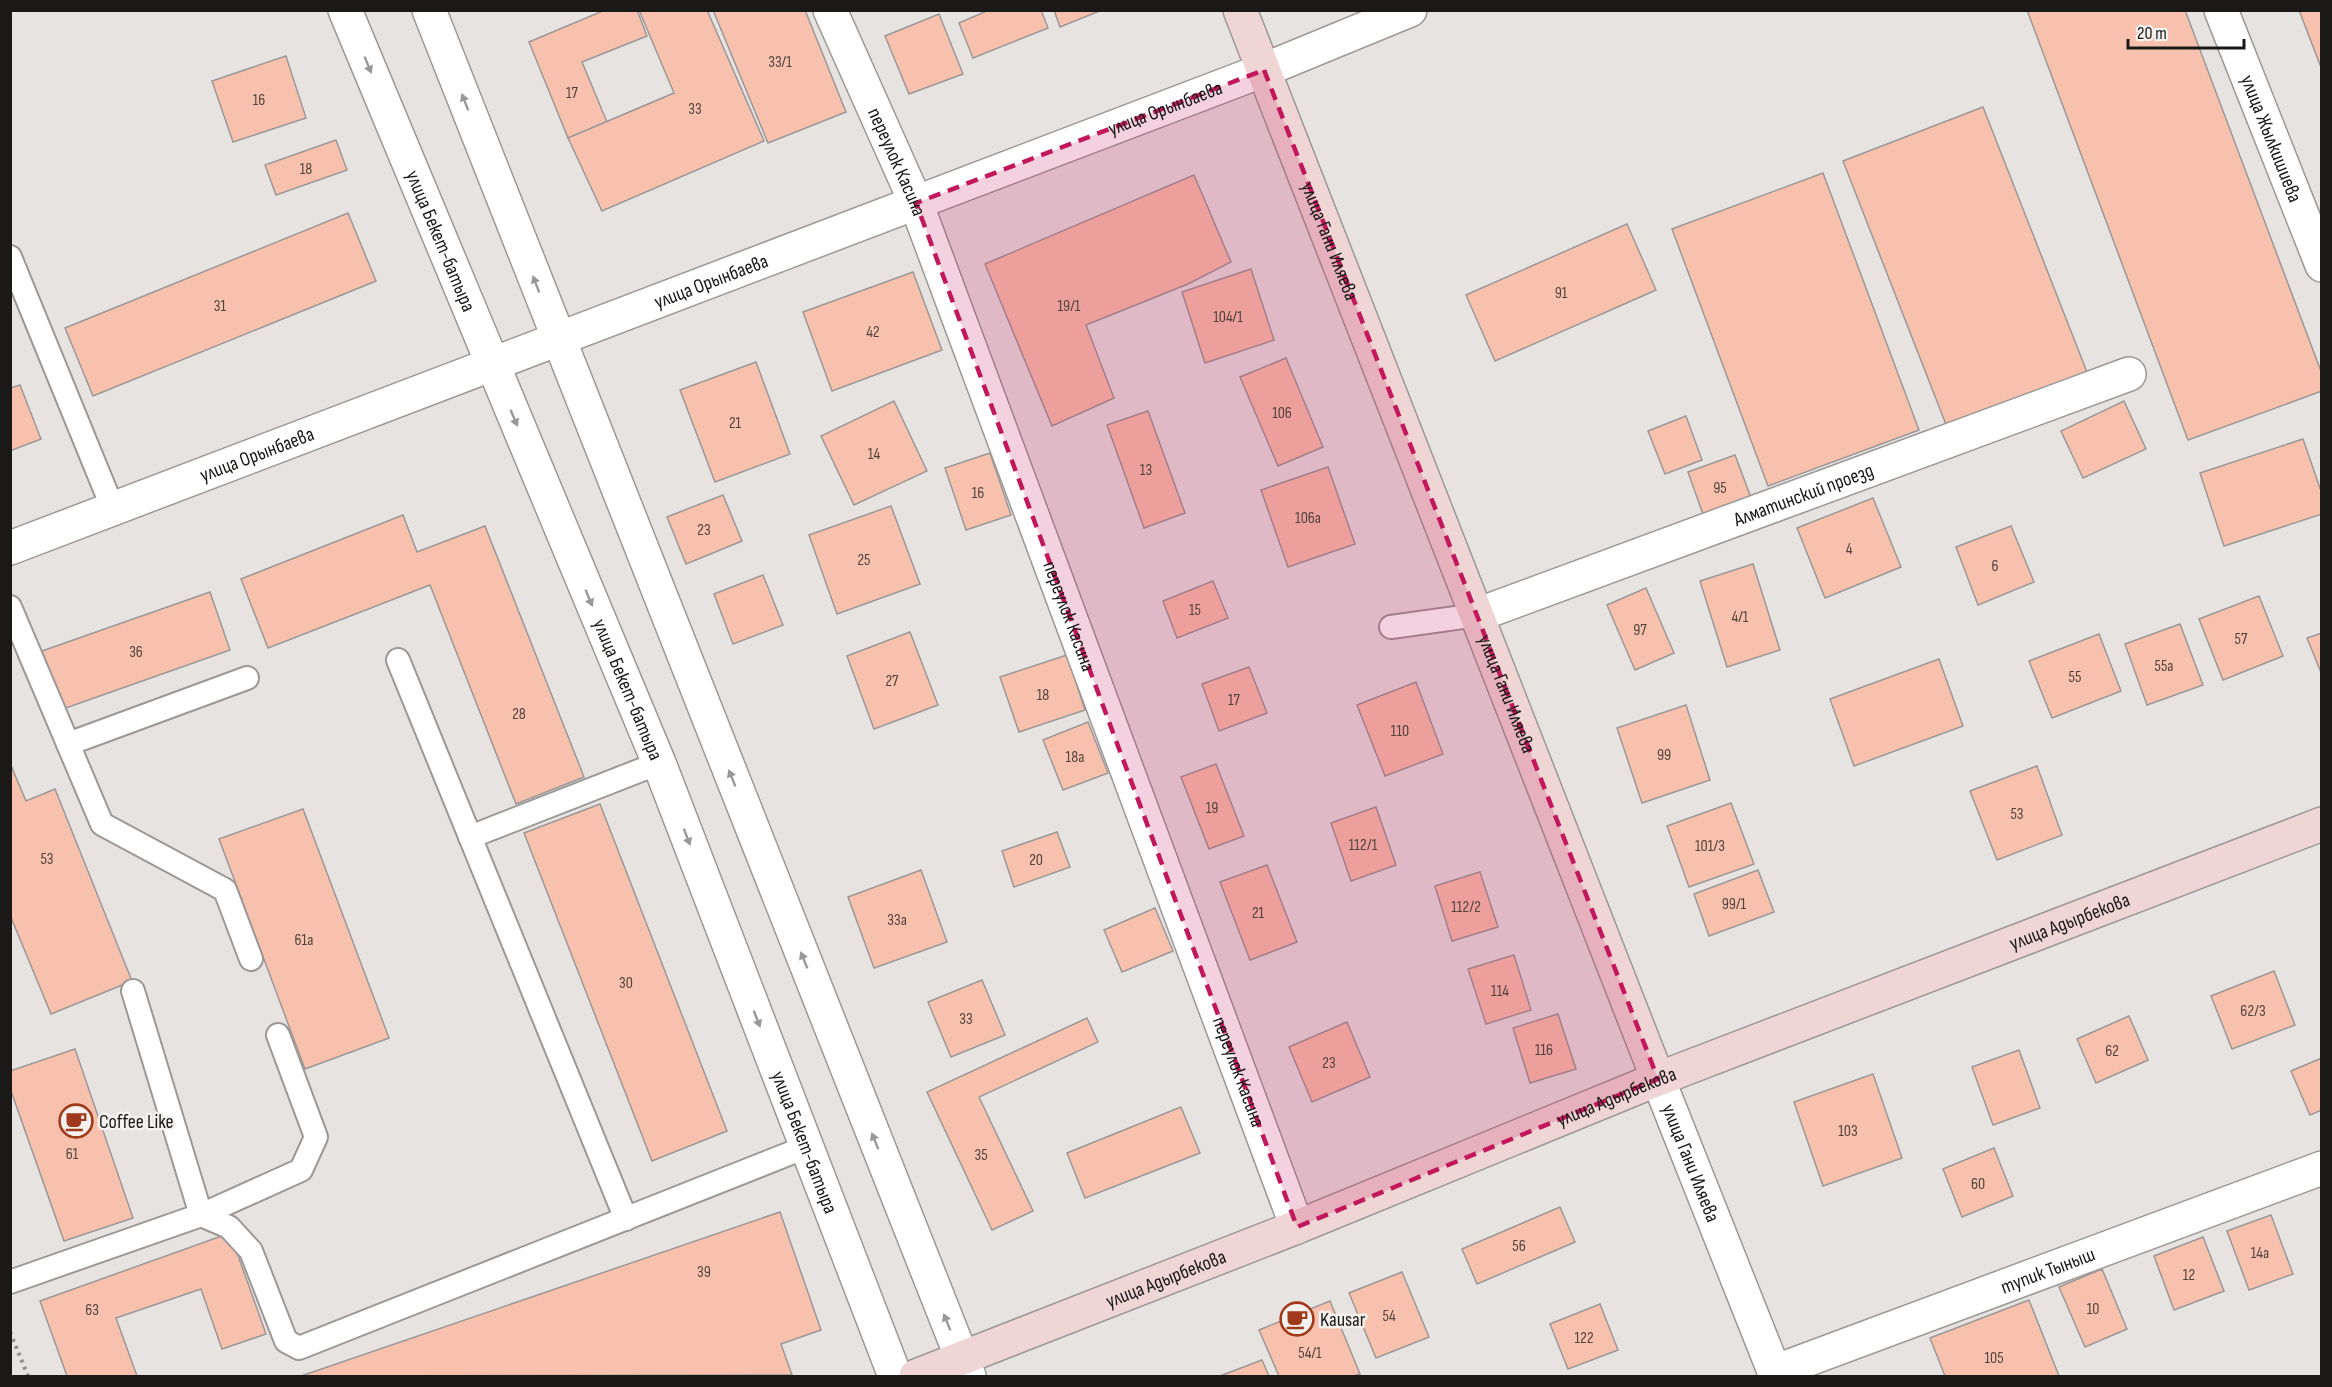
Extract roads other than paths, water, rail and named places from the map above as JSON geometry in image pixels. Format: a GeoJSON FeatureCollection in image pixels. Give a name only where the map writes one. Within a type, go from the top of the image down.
{"type":"FeatureCollection","features":[{"type":"Feature","properties":{"kind":"main road","name":"улица Гани Иляева"},"geometry":{"type":"LineString","coordinates":[[1240,10],[1658,1079]]}},
{"type":"Feature","properties":{"kind":"main road","name":"улица Адырбекова"},"geometry":{"type":"LineString","coordinates":[[916,1377],[965,1368],[1297,1227],[1658,1079],[2322,824]]}},
{"type":"Feature","properties":{"kind":"street","name":"улица Бекет-батыра"},"geometry":{"type":"LineString","coordinates":[[345,10],[659,763],[895,1377]]}},
{"type":"Feature","properties":{"kind":"street"},"geometry":{"type":"LineString","coordinates":[[429,10],[965,1368]]}},
{"type":"Feature","properties":{"kind":"street","name":"переулок Касина"},"geometry":{"type":"LineString","coordinates":[[830,10],[915,203],[1297,1227]]}},
{"type":"Feature","properties":{"kind":"street","name":"улица Орынбаева"},"geometry":{"type":"LineString","coordinates":[[10,548],[1264,70],[1410,10]]}},
{"type":"Feature","properties":{"kind":"street","name":"улица Жылкишиева"},"geometry":{"type":"LineString","coordinates":[[2221,10],[2322,265]]}},
{"type":"Feature","properties":{"kind":"street","name":"Алматинский проезд"},"geometry":{"type":"LineString","coordinates":[[1477,615],[2129,374]]}},
{"type":"Feature","properties":{"kind":"street","name":"улица Гани Иляева"},"geometry":{"type":"LineString","coordinates":[[1658,1079],[1775,1374]]}},
{"type":"Feature","properties":{"kind":"street","name":"тупик Тыныш"},"geometry":{"type":"LineString","coordinates":[[1775,1374],[2322,1168]]}},
{"type":"Feature","properties":{"kind":"lane"},"geometry":{"type":"LineString","coordinates":[[10,257],[113,509]]}},
{"type":"Feature","properties":{"kind":"lane"},"geometry":{"type":"LineString","coordinates":[[10,607],[102,824],[225,890],[251,960]]}},
{"type":"Feature","properties":{"kind":"lane"},"geometry":{"type":"LineString","coordinates":[[1391,627],[1477,615]]}},
{"type":"Feature","properties":{"kind":"lane"},"geometry":{"type":"LineString","coordinates":[[398,660],[626,1219]]}},
{"type":"Feature","properties":{"kind":"lane"},"geometry":{"type":"LineString","coordinates":[[68,744],[247,678]]}},
{"type":"Feature","properties":{"kind":"lane"},"geometry":{"type":"LineString","coordinates":[[470,837],[659,763]]}},
{"type":"Feature","properties":{"kind":"lane"},"geometry":{"type":"LineString","coordinates":[[133,992],[201,1215],[229,1227],[251,1251],[286,1341],[299,1348],[806,1147]]}},
{"type":"Feature","properties":{"kind":"lane"},"geometry":{"type":"LineString","coordinates":[[10,1282],[201,1215],[301,1170],[316,1137],[278,1035]]}},
{"type":"Feature","properties":{"kind":"place","name":"Coffee Like"},"geometry":{"type":"Point","coordinates":[76,1121]}},
{"type":"Feature","properties":{"kind":"place","name":"Kausar"},"geometry":{"type":"Point","coordinates":[1297,1319]}}]}
